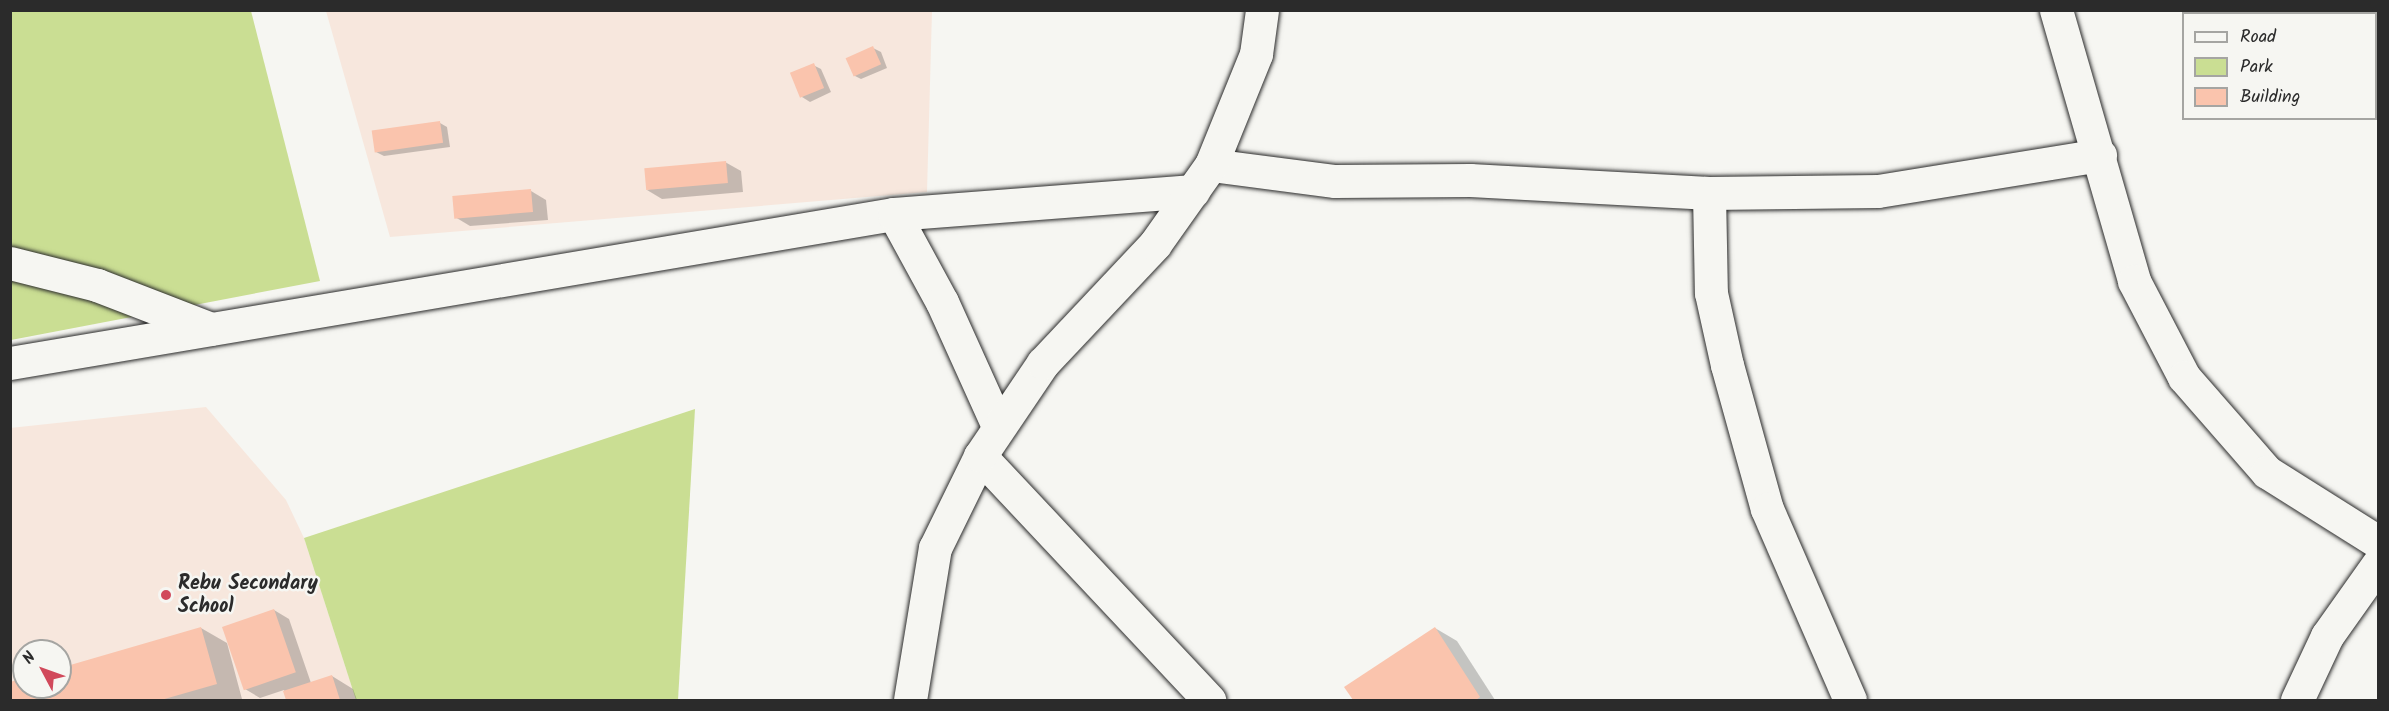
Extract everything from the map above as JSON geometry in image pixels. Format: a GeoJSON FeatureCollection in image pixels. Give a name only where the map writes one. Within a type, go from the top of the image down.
{"type":"FeatureCollection","features":[{"type":"Feature","properties":{"kind":"street"},"geometry":{"type":"LineString","coordinates":[[910,700],[935,548],[980,456],[1043,363],[1155,244],[1202,178],[1256,54],[1262,10]]}},
{"type":"Feature","properties":{"kind":"street"},"geometry":{"type":"LineString","coordinates":[[2056,10],[2100,155],[2134,281],[2184,377],[2267,472],[2379,542]]}},
{"type":"Feature","properties":{"kind":"street"},"geometry":{"type":"LineString","coordinates":[[10,363],[894,214],[1202,178],[1335,181],[1470,180],[1709,194],[1878,191],[2100,155]]}},
{"type":"Feature","properties":{"kind":"street"},"geometry":{"type":"LineString","coordinates":[[1709,194],[1711,293],[1767,509],[1850,700]]}},
{"type":"Feature","properties":{"kind":"street"},"geometry":{"type":"LineString","coordinates":[[894,214],[942,302],[999,426]]}},
{"type":"Feature","properties":{"kind":"street"},"geometry":{"type":"LineString","coordinates":[[10,263],[98,285],[211,329]]}},
{"type":"Feature","properties":{"kind":"street"},"geometry":{"type":"LineString","coordinates":[[980,456],[1209,700]]}},
{"type":"Feature","properties":{"kind":"street"},"geometry":{"type":"LineString","coordinates":[[2297,700],[2327,636],[2379,564]]}},
{"type":"Feature","properties":{"kind":"shaded area"},"geometry":{"type":"Polygon","coordinates":[[[326,11],[932,11],[927,192],[390,237],[326,11]]]}},
{"type":"Feature","properties":{"kind":"shaded area","name":"Rebu Secondary School"},"geometry":{"type":"Polygon","coordinates":[[[206,407],[286,500],[304,538],[356,700],[11,700],[10,428],[206,407]]]}},
{"type":"Feature","properties":{"kind":"green space"},"geometry":{"type":"Polygon","coordinates":[[[11,11],[251,11],[320,281],[11,340],[11,11]]]}},
{"type":"Feature","properties":{"kind":"green space"},"geometry":{"type":"Polygon","coordinates":[[[695,409],[678,700],[356,700],[304,538],[695,409]]]}},
{"type":"Feature","properties":{"kind":"building"},"geometry":{"type":"Polygon","coordinates":[[[873,46],[881,64],[854,76],[846,58],[873,46]]]}},
{"type":"Feature","properties":{"kind":"building"},"geometry":{"type":"Polygon","coordinates":[[[814,63],[824,88],[800,98],[790,73],[814,63]]]}},
{"type":"Feature","properties":{"kind":"building"},"geometry":{"type":"Polygon","coordinates":[[[440,121],[443,143],[375,152],[372,131],[440,121]]]}},
{"type":"Feature","properties":{"kind":"building"},"geometry":{"type":"Polygon","coordinates":[[[726,161],[728,183],[646,190],[644,168],[726,161]]]}},
{"type":"Feature","properties":{"kind":"building"},"geometry":{"type":"Polygon","coordinates":[[[531,189],[533,212],[454,219],[452,196],[531,189]]]}},
{"type":"Feature","properties":{"kind":"building"},"geometry":{"type":"Polygon","coordinates":[[[274,609],[296,672],[244,690],[222,627],[274,609]]]}},
{"type":"Feature","properties":{"kind":"building"},"geometry":{"type":"Polygon","coordinates":[[[201,627],[217,684],[161,700],[10,700],[10,682],[12,681],[12,699],[72,699],[72,665],[201,627]]]}},
{"type":"Feature","properties":{"kind":"building"},"geometry":{"type":"Polygon","coordinates":[[[1435,627],[1480,697],[1476,700],[1353,700],[1344,687],[1435,627]]]}},
{"type":"Feature","properties":{"kind":"building"},"geometry":{"type":"Polygon","coordinates":[[[332,675],[340,700],[286,700],[283,691],[332,675]]]}},
{"type":"Feature","properties":{"kind":"place","name":"Rebu Secondary School"},"geometry":{"type":"Point","coordinates":[166,595]}}]}
